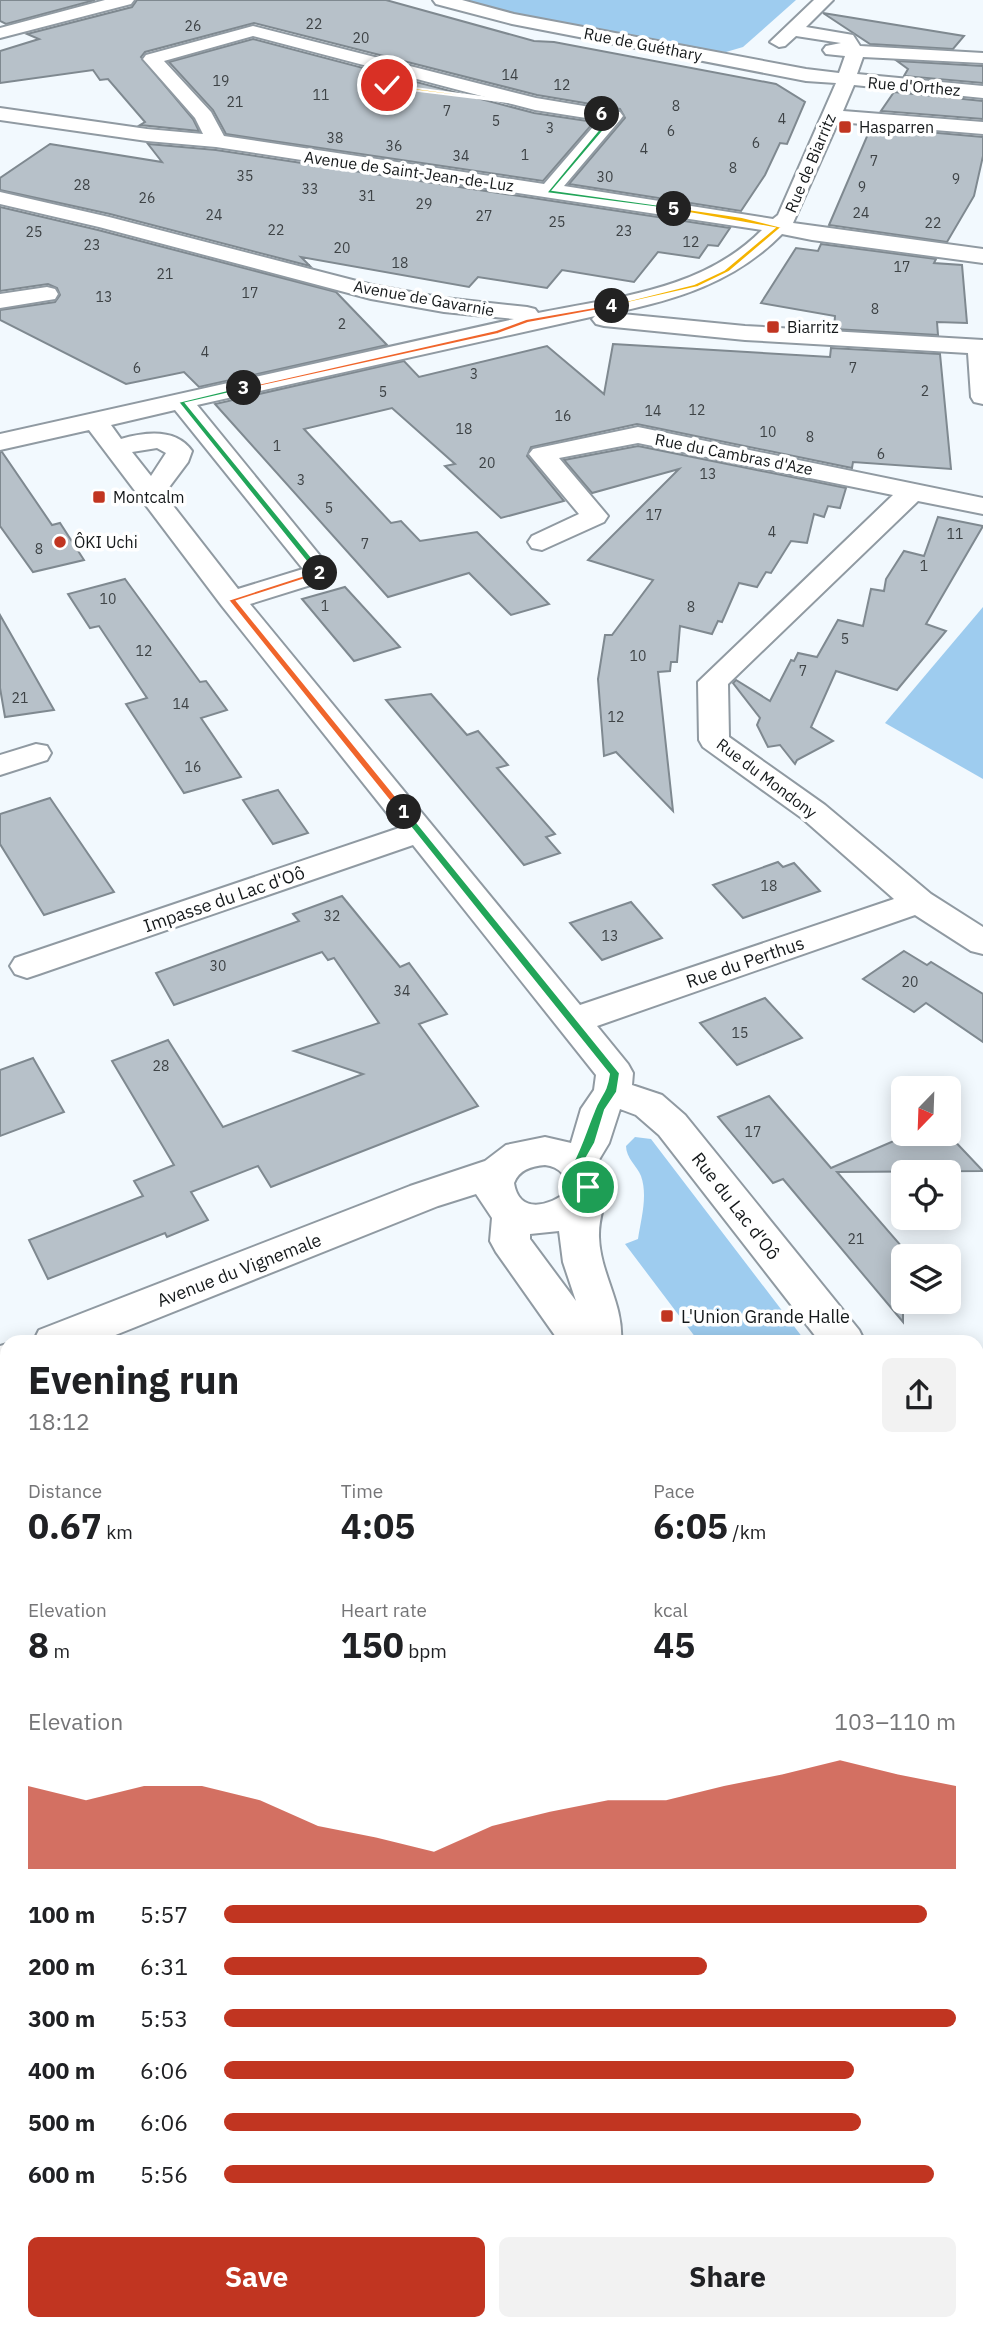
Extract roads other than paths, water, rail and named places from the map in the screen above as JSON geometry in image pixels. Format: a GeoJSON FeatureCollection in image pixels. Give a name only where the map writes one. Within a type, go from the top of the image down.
{"type":"FeatureCollection","features":[{"type":"Feature","properties":{"kind":"street"},"geometry":{"type":"LineString","coordinates":[[0,33],[125,0]]}},
{"type":"Feature","properties":{"kind":"street","name":"Rue de Guéthary"},"geometry":{"type":"LineString","coordinates":[[442,0],[512,19],[750,65],[846,80]]}},
{"type":"Feature","properties":{"kind":"street"},"geometry":{"type":"LineString","coordinates":[[750,65],[824,0]]}},
{"type":"Feature","properties":{"kind":"street"},"geometry":{"type":"LineString","coordinates":[[793,30],[851,46]]}},
{"type":"Feature","properties":{"kind":"street"},"geometry":{"type":"LineString","coordinates":[[216,141],[204,116],[152,59],[253,31],[403,71],[387,85],[613,116],[548,191]]}},
{"type":"Feature","properties":{"kind":"street"},"geometry":{"type":"LineString","coordinates":[[777,43],[851,46],[983,58]]}},
{"type":"Feature","properties":{"kind":"street","name":"Rue de Biarritz"},"geometry":{"type":"LineString","coordinates":[[559,316],[696,286],[726,271],[779,227],[788,217],[846,80],[851,46]]}},
{"type":"Feature","properties":{"kind":"street","name":"Rue d'Orthez"},"geometry":{"type":"LineString","coordinates":[[846,80],[983,92]]}},
{"type":"Feature","properties":{"kind":"street","name":"Avenue de Saint-Jean-de-Luz"},"geometry":{"type":"LineString","coordinates":[[0,114],[147,135],[216,141],[983,256]]}},
{"type":"Feature","properties":{"kind":"street"},"geometry":{"type":"LineString","coordinates":[[830,116],[983,128]]}},
{"type":"Feature","properties":{"kind":"street","name":"Avenue de Gavarnie"},"geometry":{"type":"LineString","coordinates":[[0,198],[102,221],[371,292],[477,309],[709,329],[981,347]]}},
{"type":"Feature","properties":{"kind":"street"},"geometry":{"type":"LineString","coordinates":[[696,286],[707,295],[709,329]]}},
{"type":"Feature","properties":{"kind":"street"},"geometry":{"type":"LineString","coordinates":[[0,301],[47,294]]}},
{"type":"Feature","properties":{"kind":"street"},"geometry":{"type":"LineString","coordinates":[[0,442],[498,331],[526,321],[559,316]]}},
{"type":"Feature","properties":{"kind":"street"},"geometry":{"type":"LineString","coordinates":[[981,347],[983,397]]}},
{"type":"Feature","properties":{"kind":"street"},"geometry":{"type":"LineString","coordinates":[[181,402],[320,573],[232,600]]}},
{"type":"Feature","properties":{"kind":"street"},"geometry":{"type":"LineString","coordinates":[[95,421],[232,600],[614,1073],[590,1143],[576,1210],[562,1218],[545,1221],[527,1219],[503,1196]]}},
{"type":"Feature","properties":{"kind":"street","name":"Rue du Cambras d'Aze"},"geometry":{"type":"LineString","coordinates":[[541,542],[595,516],[542,454],[638,435],[983,506]]}},
{"type":"Feature","properties":{"kind":"street"},"geometry":{"type":"LineString","coordinates":[[116,450],[138,441],[151,440],[171,443],[179,451],[175,462],[151,494]]}},
{"type":"Feature","properties":{"kind":"street","name":"Rue du Mondony"},"geometry":{"type":"LineString","coordinates":[[912,492],[713,682],[713,740],[814,813],[919,902],[983,943]]}},
{"type":"Feature","properties":{"kind":"street"},"geometry":{"type":"LineString","coordinates":[[0,765],[36,753]]}},
{"type":"Feature","properties":{"kind":"street","name":"Impasse du Lac d'Oô"},"geometry":{"type":"LineString","coordinates":[[27,966],[420,832]]}},
{"type":"Feature","properties":{"kind":"street","name":"Rue du Perthus"},"geometry":{"type":"LineString","coordinates":[[572,1021],[919,902]]}},
{"type":"Feature","properties":{"kind":"street"},"geometry":{"type":"LineString","coordinates":[[537,1151],[562,1129],[606,1100]]}},
{"type":"Feature","properties":{"kind":"street","name":"Rue du Lac d'Oô"},"geometry":{"type":"LineString","coordinates":[[606,1100],[649,1105],[672,1125],[838,1335]]}},
{"type":"Feature","properties":{"kind":"street"},"geometry":{"type":"LineString","coordinates":[[583,1335],[571,1325],[510,1241],[503,1196],[507,1161],[521,1154],[552,1152],[581,1181],[579,1234],[587,1272],[604,1325],[602,1335]]}},
{"type":"Feature","properties":{"kind":"street","name":"Avenue du Vignemale"},"geometry":{"type":"LineString","coordinates":[[72,1335],[424,1196],[503,1196]]}},
{"type":"Feature","properties":{"kind":"place","name":"Hasparren"},"geometry":{"type":"Point","coordinates":[845,127]}},
{"type":"Feature","properties":{"kind":"place","name":"Biarritz"},"geometry":{"type":"Point","coordinates":[773,327]}},
{"type":"Feature","properties":{"kind":"place","name":"Montcalm"},"geometry":{"type":"Point","coordinates":[99,497]}},
{"type":"Feature","properties":{"kind":"place","name":"ÔKI Uchi"},"geometry":{"type":"Point","coordinates":[60,542]}},
{"type":"Feature","properties":{"kind":"place","name":"L'Union Grande Halle"},"geometry":{"type":"Point","coordinates":[667,1316]}}]}
